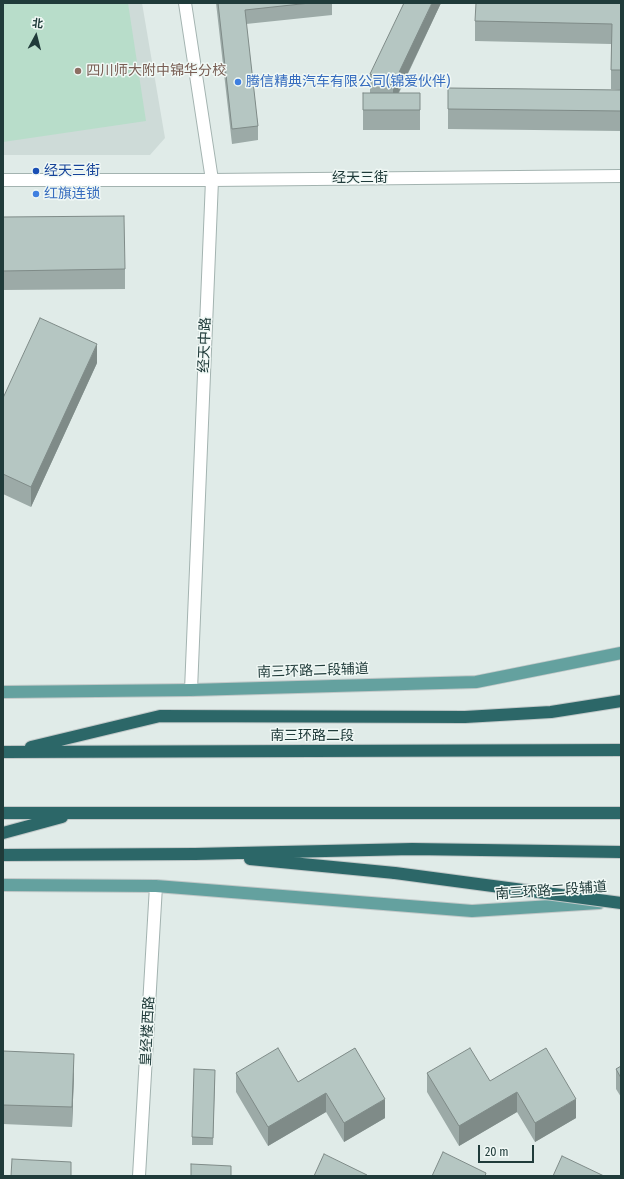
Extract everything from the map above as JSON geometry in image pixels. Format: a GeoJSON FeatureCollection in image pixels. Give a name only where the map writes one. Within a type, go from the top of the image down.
{"type":"FeatureCollection","features":[{"type":"Feature","properties":{"kind":"highway"},"geometry":{"type":"LineString","coordinates":[[6,752],[160,716],[464,717],[551,712],[621,701]]}},
{"type":"Feature","properties":{"kind":"highway","name":"南三环路二段"},"geometry":{"type":"LineString","coordinates":[[6,752],[621,750]]}},
{"type":"Feature","properties":{"kind":"highway"},"geometry":{"type":"LineString","coordinates":[[3,813],[621,813]]}},
{"type":"Feature","properties":{"kind":"highway"},"geometry":{"type":"LineString","coordinates":[[3,833],[76,813]]}},
{"type":"Feature","properties":{"kind":"highway"},"geometry":{"type":"LineString","coordinates":[[3,855],[195,854],[412,849],[621,852]]}},
{"type":"Feature","properties":{"kind":"highway"},"geometry":{"type":"LineString","coordinates":[[195,854],[395,874],[621,902]]}},
{"type":"Feature","properties":{"kind":"main road","name":"南三环路二段辅道"},"geometry":{"type":"LineString","coordinates":[[3,692],[191,690],[476,682],[621,653]]}},
{"type":"Feature","properties":{"kind":"main road","name":"南三环路二段辅道"},"geometry":{"type":"LineString","coordinates":[[3,885],[156,886],[472,911],[621,902]]}},
{"type":"Feature","properties":{"kind":"street","name":"经天中路"},"geometry":{"type":"LineString","coordinates":[[186,3],[212,180],[191,690]]}},
{"type":"Feature","properties":{"kind":"street","name":"经天三街"},"geometry":{"type":"LineString","coordinates":[[3,180],[212,180],[621,176]]}},
{"type":"Feature","properties":{"kind":"street","name":"皇经楼西路"},"geometry":{"type":"LineString","coordinates":[[139,1176],[156,886]]}},
{"type":"Feature","properties":{"kind":"shaded area","name":"四川师大附中锦华分校"},"geometry":{"type":"Polygon","coordinates":[[[3,3],[142,3],[165,138],[150,155],[3,155],[3,3]]]}},
{"type":"Feature","properties":{"kind":"green space","name":"四川师大附中锦华分校"},"geometry":{"type":"Polygon","coordinates":[[[3,3],[128,3],[146,121],[3,142],[3,3]]]}},
{"type":"Feature","properties":{"kind":"building","name":"腾信精典汽车有限公司(锦爱伙伴)"},"geometry":{"type":"Polygon","coordinates":[[[218,3],[310,3],[245,10],[258,126],[232,129],[218,3]]]}},
{"type":"Feature","properties":{"kind":"building"},"geometry":{"type":"Polygon","coordinates":[[[404,3],[432,3],[393,85],[370,74],[404,3]]]}},
{"type":"Feature","properties":{"kind":"building"},"geometry":{"type":"Polygon","coordinates":[[[476,3],[621,3],[621,70],[611,70],[612,24],[475,21],[476,3]]]}},
{"type":"Feature","properties":{"kind":"building"},"geometry":{"type":"Polygon","coordinates":[[[448,88],[621,90],[621,111],[448,109],[448,88]]]}},
{"type":"Feature","properties":{"kind":"building"},"geometry":{"type":"Polygon","coordinates":[[[363,93],[420,93],[420,110],[363,110],[363,93]]]}},
{"type":"Feature","properties":{"kind":"building"},"geometry":{"type":"Polygon","coordinates":[[[124,216],[125,269],[3,271],[3,217],[124,216]]]}},
{"type":"Feature","properties":{"kind":"building"},"geometry":{"type":"Polygon","coordinates":[[[40,318],[97,344],[31,487],[3,474],[3,398],[40,318]]]}},
{"type":"Feature","properties":{"kind":"building"},"geometry":{"type":"Polygon","coordinates":[[[278,1048],[298,1082],[355,1048],[385,1099],[344,1123],[326,1093],[268,1127],[236,1073],[278,1048]]]}},
{"type":"Feature","properties":{"kind":"building"},"geometry":{"type":"Polygon","coordinates":[[[470,1048],[490,1081],[546,1048],[576,1099],[535,1123],[517,1092],[459,1126],[427,1073],[470,1048]]]}},
{"type":"Feature","properties":{"kind":"building"},"geometry":{"type":"Polygon","coordinates":[[[3,1051],[74,1054],[72,1107],[3,1105],[3,1051]]]}},
{"type":"Feature","properties":{"kind":"building"},"geometry":{"type":"Polygon","coordinates":[[[621,1066],[621,1078],[616,1069],[621,1066]]]}},
{"type":"Feature","properties":{"kind":"building"},"geometry":{"type":"Polygon","coordinates":[[[194,1069],[215,1070],[213,1138],[192,1137],[194,1069]]]}},
{"type":"Feature","properties":{"kind":"building"},"geometry":{"type":"Polygon","coordinates":[[[443,1152],[486,1173],[485,1176],[432,1176],[443,1152]]]}},
{"type":"Feature","properties":{"kind":"building"},"geometry":{"type":"Polygon","coordinates":[[[324,1154],[367,1175],[367,1176],[314,1176],[324,1154]]]}},
{"type":"Feature","properties":{"kind":"building"},"geometry":{"type":"Polygon","coordinates":[[[562,1156],[604,1176],[553,1176],[562,1156]]]}},
{"type":"Feature","properties":{"kind":"building"},"geometry":{"type":"Polygon","coordinates":[[[12,1159],[71,1162],[71,1176],[11,1176],[12,1159]]]}},
{"type":"Feature","properties":{"kind":"building"},"geometry":{"type":"Polygon","coordinates":[[[191,1164],[231,1166],[231,1176],[191,1176],[191,1164]]]}},
{"type":"Feature","properties":{"kind":"place","name":"四川师大附中锦华分校"},"geometry":{"type":"Point","coordinates":[78,71]}},
{"type":"Feature","properties":{"kind":"place","name":"腾信精典汽车有限公司(锦爱伙伴)"},"geometry":{"type":"Point","coordinates":[238,82]}},
{"type":"Feature","properties":{"kind":"place","name":"经天三街"},"geometry":{"type":"Point","coordinates":[36,171]}},
{"type":"Feature","properties":{"kind":"place","name":"红旗连锁"},"geometry":{"type":"Point","coordinates":[36,194]}}]}
